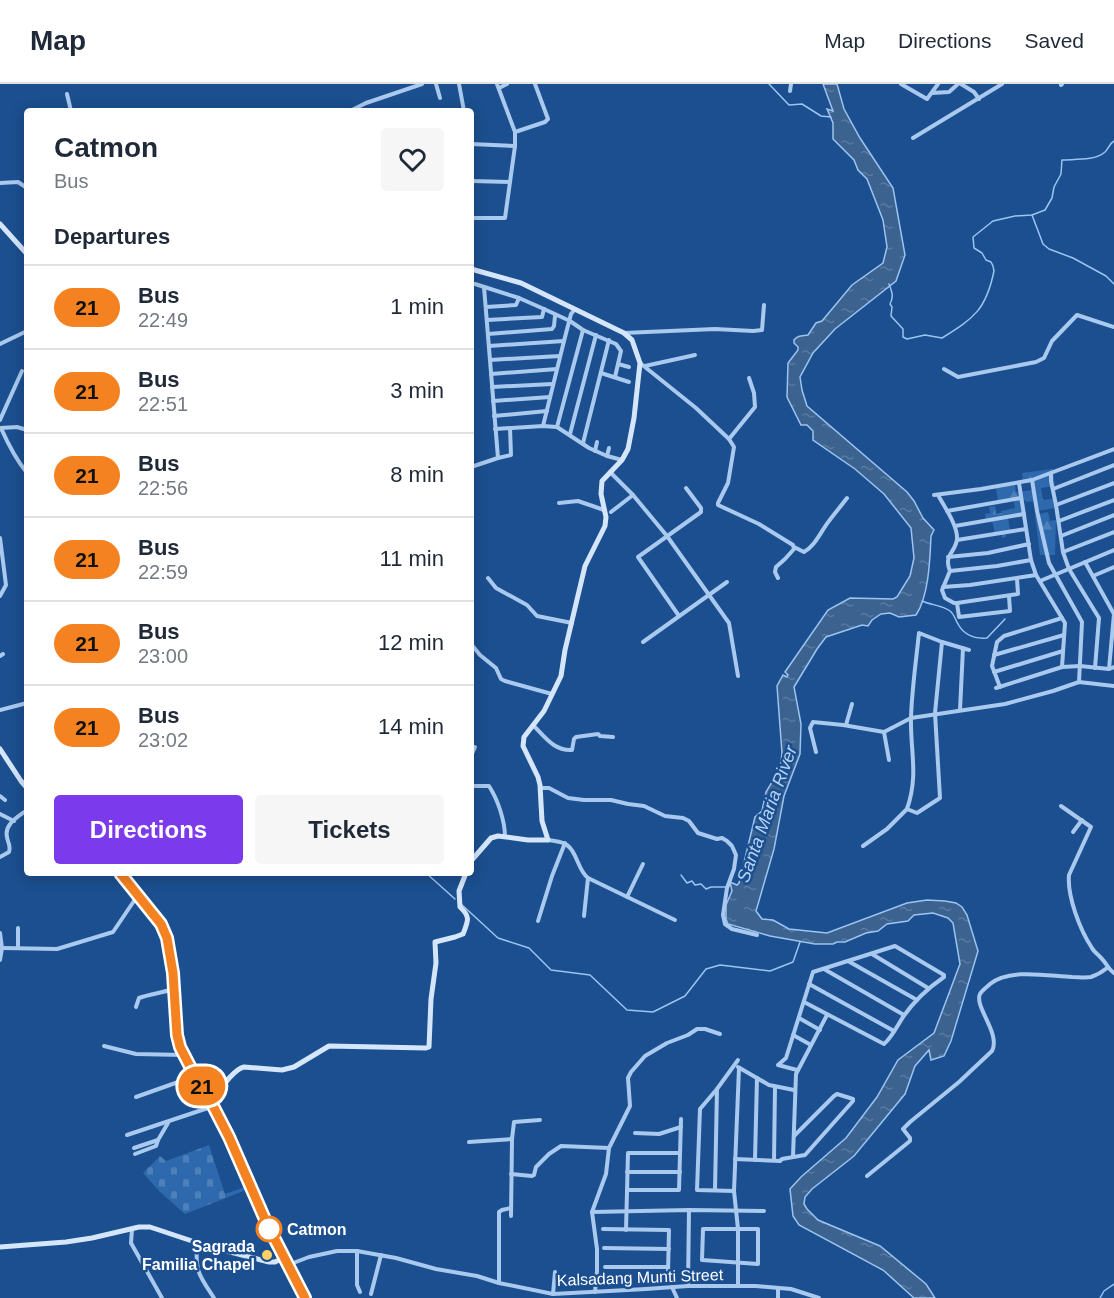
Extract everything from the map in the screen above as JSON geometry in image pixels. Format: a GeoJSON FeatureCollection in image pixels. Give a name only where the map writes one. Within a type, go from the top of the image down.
{"type":"FeatureCollection","features":[{"type":"Feature","properties":{"kind":"street"},"geometry":{"type":"LineString","coordinates":[[356,108],[422,84]]}},
{"type":"Feature","properties":{"kind":"street"},"geometry":{"type":"LineString","coordinates":[[436,84],[440,98]]}},
{"type":"Feature","properties":{"kind":"street"},"geometry":{"type":"LineString","coordinates":[[459,84],[463,108]]}},
{"type":"Feature","properties":{"kind":"street"},"geometry":{"type":"LineString","coordinates":[[474,218],[505,218],[515,132],[498,86],[507,84]]}},
{"type":"Feature","properties":{"kind":"street"},"geometry":{"type":"LineString","coordinates":[[515,132],[548,119],[535,84]]}},
{"type":"Feature","properties":{"kind":"street"},"geometry":{"type":"LineString","coordinates":[[790,91],[791,84]]}},
{"type":"Feature","properties":{"kind":"street"},"geometry":{"type":"LineString","coordinates":[[901,84],[927,99],[938,84]]}},
{"type":"Feature","properties":{"kind":"street"},"geometry":{"type":"LineString","coordinates":[[932,93],[949,92],[960,84],[974,92],[979,99]]}},
{"type":"Feature","properties":{"kind":"street"},"geometry":{"type":"LineString","coordinates":[[913,138],[1002,84]]}},
{"type":"Feature","properties":{"kind":"street"},"geometry":{"type":"LineString","coordinates":[[67,94],[70,108]]}},
{"type":"Feature","properties":{"kind":"street"},"geometry":{"type":"LineString","coordinates":[[474,144],[515,146]]}},
{"type":"Feature","properties":{"kind":"street"},"geometry":{"type":"LineString","coordinates":[[474,181],[510,182]]}},
{"type":"Feature","properties":{"kind":"street"},"geometry":{"type":"LineString","coordinates":[[0,183],[18,182],[24,186]]}},
{"type":"Feature","properties":{"kind":"street"},"geometry":{"type":"LineString","coordinates":[[0,224],[24,251]]}},
{"type":"Feature","properties":{"kind":"street"},"geometry":{"type":"LineString","coordinates":[[474,270],[521,283],[624,333],[632,340],[642,365],[696,408],[729,439],[735,448],[728,483],[718,505],[759,524],[804,552],[812,546],[848,498]]}},
{"type":"Feature","properties":{"kind":"street"},"geometry":{"type":"LineString","coordinates":[[476,284],[519,298],[616,344],[620,348],[615,377]]}},
{"type":"Feature","properties":{"kind":"street"},"geometry":{"type":"LineString","coordinates":[[484,287],[498,458]]}},
{"type":"Feature","properties":{"kind":"street"},"geometry":{"type":"LineString","coordinates":[[486,308],[516,305],[519,298]]}},
{"type":"Feature","properties":{"kind":"street"},"geometry":{"type":"LineString","coordinates":[[624,333],[715,329],[762,330],[764,305]]}},
{"type":"Feature","properties":{"kind":"street"},"geometry":{"type":"LineString","coordinates":[[487,320],[542,317],[544,309]]}},
{"type":"Feature","properties":{"kind":"street"},"geometry":{"type":"LineString","coordinates":[[543,426],[571,314],[575,309]]}},
{"type":"Feature","properties":{"kind":"street"},"geometry":{"type":"LineString","coordinates":[[944,369],[958,377],[1036,362],[1044,358],[1052,341],[1078,315],[1114,327]]}},
{"type":"Feature","properties":{"kind":"street"},"geometry":{"type":"LineString","coordinates":[[488,334],[552,329],[555,316]]}},
{"type":"Feature","properties":{"kind":"street"},"geometry":{"type":"LineString","coordinates":[[557,427],[583,330]]}},
{"type":"Feature","properties":{"kind":"street"},"geometry":{"type":"LineString","coordinates":[[0,344],[24,332]]}},
{"type":"Feature","properties":{"kind":"street"},"geometry":{"type":"LineString","coordinates":[[570,434],[596,335]]}},
{"type":"Feature","properties":{"kind":"street"},"geometry":{"type":"LineString","coordinates":[[583,443],[609,340]]}},
{"type":"Feature","properties":{"kind":"street"},"geometry":{"type":"LineString","coordinates":[[489,346],[564,341]]}},
{"type":"Feature","properties":{"kind":"street"},"geometry":{"type":"LineString","coordinates":[[642,365],[695,355]]}},
{"type":"Feature","properties":{"kind":"street"},"geometry":{"type":"LineString","coordinates":[[490,360],[560,356]]}},
{"type":"Feature","properties":{"kind":"street"},"geometry":{"type":"LineString","coordinates":[[618,364],[629,367]]}},
{"type":"Feature","properties":{"kind":"street"},"geometry":{"type":"LineString","coordinates":[[548,840],[542,821],[538,777],[523,746],[524,736],[544,711],[561,676],[585,566],[605,526],[606,517],[601,494],[602,481],[622,460],[628,449],[642,365]]}},
{"type":"Feature","properties":{"kind":"street"},"geometry":{"type":"LineString","coordinates":[[491,374],[557,369]]}},
{"type":"Feature","properties":{"kind":"street"},"geometry":{"type":"LineString","coordinates":[[0,420],[22,371]]}},
{"type":"Feature","properties":{"kind":"street"},"geometry":{"type":"LineString","coordinates":[[601,373],[629,382]]}},
{"type":"Feature","properties":{"kind":"street"},"geometry":{"type":"LineString","coordinates":[[729,439],[755,407],[754,393],[749,378]]}},
{"type":"Feature","properties":{"kind":"street"},"geometry":{"type":"LineString","coordinates":[[492,387],[553,384]]}},
{"type":"Feature","properties":{"kind":"street"},"geometry":{"type":"LineString","coordinates":[[493,401],[550,397]]}},
{"type":"Feature","properties":{"kind":"street"},"geometry":{"type":"LineString","coordinates":[[494,416],[546,411]]}},
{"type":"Feature","properties":{"kind":"street"},"geometry":{"type":"LineString","coordinates":[[495,429],[557,427],[595,451],[622,460]]}},
{"type":"Feature","properties":{"kind":"street"},"geometry":{"type":"LineString","coordinates":[[24,429],[0,428],[24,469]]}},
{"type":"Feature","properties":{"kind":"street"},"geometry":{"type":"LineString","coordinates":[[474,465],[511,455],[510,428]]}},
{"type":"Feature","properties":{"kind":"street"},"geometry":{"type":"LineString","coordinates":[[595,451],[597,442]]}},
{"type":"Feature","properties":{"kind":"street"},"geometry":{"type":"LineString","coordinates":[[607,456],[609,448]]}},
{"type":"Feature","properties":{"kind":"street"},"geometry":{"type":"LineString","coordinates":[[1017,579],[1018,594],[957,603],[945,598],[942,590],[950,571],[947,564],[948,557],[957,540],[955,526],[936,495],[1032,480],[1114,449]]}},
{"type":"Feature","properties":{"kind":"street"},"geometry":{"type":"LineString","coordinates":[[1053,489],[1114,465]]}},
{"type":"Feature","properties":{"kind":"street"},"geometry":{"type":"LineString","coordinates":[[610,472],[668,536],[729,623],[738,676]]}},
{"type":"Feature","properties":{"kind":"street"},"geometry":{"type":"LineString","coordinates":[[1051,473],[1063,552],[1069,569],[1099,618],[1095,668]]}},
{"type":"Feature","properties":{"kind":"street"},"geometry":{"type":"LineString","coordinates":[[1032,480],[1049,563],[1082,621],[1079,682]]}},
{"type":"Feature","properties":{"kind":"street"},"geometry":{"type":"LineString","coordinates":[[1019,483],[1031,560],[1036,575],[1065,623],[1062,667]]}},
{"type":"Feature","properties":{"kind":"street"},"geometry":{"type":"LineString","coordinates":[[1056,505],[1114,483]]}},
{"type":"Feature","properties":{"kind":"street"},"geometry":{"type":"LineString","coordinates":[[679,616],[638,559],[701,510],[686,488]]}},
{"type":"Feature","properties":{"kind":"street"},"geometry":{"type":"LineString","coordinates":[[611,512],[633,495]]}},
{"type":"Feature","properties":{"kind":"street"},"geometry":{"type":"LineString","coordinates":[[947,511],[1021,498]]}},
{"type":"Feature","properties":{"kind":"street"},"geometry":{"type":"LineString","coordinates":[[1059,521],[1114,500]]}},
{"type":"Feature","properties":{"kind":"street"},"geometry":{"type":"LineString","coordinates":[[558,503],[578,501],[604,510]]}},
{"type":"Feature","properties":{"kind":"street"},"geometry":{"type":"LineString","coordinates":[[955,526],[1024,514]]}},
{"type":"Feature","properties":{"kind":"street"},"geometry":{"type":"LineString","coordinates":[[1061,536],[1114,515]]}},
{"type":"Feature","properties":{"kind":"street"},"geometry":{"type":"LineString","coordinates":[[957,540],[1026,529]]}},
{"type":"Feature","properties":{"kind":"street"},"geometry":{"type":"LineString","coordinates":[[1063,552],[1114,532]]}},
{"type":"Feature","properties":{"kind":"street"},"geometry":{"type":"LineString","coordinates":[[0,538],[6,585],[0,596]]}},
{"type":"Feature","properties":{"kind":"street"},"geometry":{"type":"LineString","coordinates":[[948,557],[988,553],[1029,544]]}},
{"type":"Feature","properties":{"kind":"street"},"geometry":{"type":"LineString","coordinates":[[778,578],[775,572],[776,567],[794,547]]}},
{"type":"Feature","properties":{"kind":"street"},"geometry":{"type":"LineString","coordinates":[[1040,581],[1114,550]]}},
{"type":"Feature","properties":{"kind":"street"},"geometry":{"type":"LineString","coordinates":[[950,571],[1031,560]]}},
{"type":"Feature","properties":{"kind":"street"},"geometry":{"type":"LineString","coordinates":[[1085,562],[1114,614],[1109,669]]}},
{"type":"Feature","properties":{"kind":"street"},"geometry":{"type":"LineString","coordinates":[[1093,576],[1114,567]]}},
{"type":"Feature","properties":{"kind":"street"},"geometry":{"type":"LineString","coordinates":[[1104,571],[1114,573]]}},
{"type":"Feature","properties":{"kind":"street"},"geometry":{"type":"LineString","coordinates":[[943,587],[1036,575]]}},
{"type":"Feature","properties":{"kind":"street"},"geometry":{"type":"LineString","coordinates":[[488,578],[496,588],[527,605],[537,616],[572,623]]}},
{"type":"Feature","properties":{"kind":"street"},"geometry":{"type":"LineString","coordinates":[[643,642],[727,582]]}},
{"type":"Feature","properties":{"kind":"street"},"geometry":{"type":"LineString","coordinates":[[957,603],[959,617],[1010,611],[1009,596]]}},
{"type":"Feature","properties":{"kind":"street"},"geometry":{"type":"LineString","coordinates":[[1062,618],[1004,636],[997,642],[992,666],[998,688],[1062,667],[1109,669],[1114,667]]}},
{"type":"Feature","properties":{"kind":"street"},"geometry":{"type":"LineString","coordinates":[[863,846],[887,829],[907,809],[912,790],[915,769],[911,718],[919,633],[969,650]]}},
{"type":"Feature","properties":{"kind":"street"},"geometry":{"type":"LineString","coordinates":[[994,655],[1064,634]]}},
{"type":"Feature","properties":{"kind":"street"},"geometry":{"type":"LineString","coordinates":[[907,809],[917,813],[940,798],[935,713],[942,642]]}},
{"type":"Feature","properties":{"kind":"street"},"geometry":{"type":"LineString","coordinates":[[474,648],[496,668],[505,681],[552,694]]}},
{"type":"Feature","properties":{"kind":"street"},"geometry":{"type":"LineString","coordinates":[[960,710],[963,648]]}},
{"type":"Feature","properties":{"kind":"street"},"geometry":{"type":"LineString","coordinates":[[994,672],[1063,651]]}},
{"type":"Feature","properties":{"kind":"street"},"geometry":{"type":"LineString","coordinates":[[816,752],[810,728],[811,724],[818,722],[884,732],[911,718],[1005,704],[1053,692],[1079,682],[1114,686]]}},
{"type":"Feature","properties":{"kind":"street"},"geometry":{"type":"LineString","coordinates":[[0,710],[24,704]]}},
{"type":"Feature","properties":{"kind":"street"},"geometry":{"type":"LineString","coordinates":[[846,725],[852,704]]}},
{"type":"Feature","properties":{"kind":"street"},"geometry":{"type":"LineString","coordinates":[[532,725],[557,749],[563,751],[572,750],[576,737],[598,734],[613,737]]}},
{"type":"Feature","properties":{"kind":"street"},"geometry":{"type":"LineString","coordinates":[[884,732],[889,760]]}},
{"type":"Feature","properties":{"kind":"street"},"geometry":{"type":"LineString","coordinates":[[0,749],[24,785]]}},
{"type":"Feature","properties":{"kind":"street"},"geometry":{"type":"LineString","coordinates":[[474,786],[489,786],[493,792],[505,826],[506,837]]}},
{"type":"Feature","properties":{"kind":"street"},"geometry":{"type":"LineString","coordinates":[[540,788],[549,788],[568,798],[611,800],[644,806],[665,816],[683,818],[698,833],[728,841],[736,855],[727,888],[723,915],[725,924],[732,929],[758,935]]}},
{"type":"Feature","properties":{"kind":"street"},"geometry":{"type":"LineString","coordinates":[[0,796],[5,800]]}},
{"type":"Feature","properties":{"kind":"street"},"geometry":{"type":"LineString","coordinates":[[1061,806],[1091,827],[1068,882],[1071,900],[1092,950],[1114,973]]}},
{"type":"Feature","properties":{"kind":"street"},"geometry":{"type":"LineString","coordinates":[[0,857],[9,852],[7,832],[9,825],[24,812]]}},
{"type":"Feature","properties":{"kind":"street"},"geometry":{"type":"LineString","coordinates":[[0,814],[14,820]]}},
{"type":"Feature","properties":{"kind":"street"},"geometry":{"type":"LineString","coordinates":[[1073,832],[1082,820]]}},
{"type":"Feature","properties":{"kind":"street"},"geometry":{"type":"LineString","coordinates":[[474,858],[491,838],[498,836],[565,843],[588,878],[675,920]]}},
{"type":"Feature","properties":{"kind":"street"},"geometry":{"type":"LineString","coordinates":[[538,921],[565,843]]}},
{"type":"Feature","properties":{"kind":"street"},"geometry":{"type":"LineString","coordinates":[[627,897],[643,864]]}},
{"type":"Feature","properties":{"kind":"street"},"geometry":{"type":"LineString","coordinates":[[122,876],[161,924],[167,938],[173,973],[177,1035],[184,1055],[229,1137],[283,1258],[305,1298]]}},
{"type":"Feature","properties":{"kind":"street"},"geometry":{"type":"LineString","coordinates":[[127,1135],[168,1122],[212,1104],[233,1074],[244,1067],[282,1070],[294,1067],[329,1046],[429,1047],[431,999],[436,963],[435,942],[463,934],[468,916],[460,907],[459,891],[465,876]]}},
{"type":"Feature","properties":{"kind":"street"},"geometry":{"type":"LineString","coordinates":[[584,916],[588,878]]}},
{"type":"Feature","properties":{"kind":"street"},"geometry":{"type":"LineString","coordinates":[[2,948],[57,949],[113,932],[138,895]]}},
{"type":"Feature","properties":{"kind":"street"},"geometry":{"type":"LineString","coordinates":[[18,928],[18,948]]}},
{"type":"Feature","properties":{"kind":"street"},"geometry":{"type":"LineString","coordinates":[[0,933],[2,948],[0,960]]}},
{"type":"Feature","properties":{"kind":"street"},"geometry":{"type":"LineString","coordinates":[[797,1070],[778,1065],[786,1058],[813,972],[895,946],[943,973],[944,977],[928,988],[904,1015],[886,1044],[804,1002]]}},
{"type":"Feature","properties":{"kind":"street"},"geometry":{"type":"LineString","coordinates":[[871,954],[928,988]]}},
{"type":"Feature","properties":{"kind":"street"},"geometry":{"type":"LineString","coordinates":[[848,961],[917,1000]]}},
{"type":"Feature","properties":{"kind":"street"},"geometry":{"type":"LineString","coordinates":[[867,1176],[910,1141],[903,1130],[910,1122],[959,1082],[992,1051],[994,1047],[992,1030],[979,1001],[983,989],[995,980],[1006,976],[1023,974],[1085,977],[1097,975],[1107,968]]}},
{"type":"Feature","properties":{"kind":"street"},"geometry":{"type":"LineString","coordinates":[[824,969],[904,1015]]}},
{"type":"Feature","properties":{"kind":"street"},"geometry":{"type":"LineString","coordinates":[[809,984],[894,1031]]}},
{"type":"Feature","properties":{"kind":"street"},"geometry":{"type":"LineString","coordinates":[[136,1007],[142,996],[173,989]]}},
{"type":"Feature","properties":{"kind":"street"},"geometry":{"type":"LineString","coordinates":[[793,1156],[794,1090],[797,1070],[828,1016]]}},
{"type":"Feature","properties":{"kind":"street"},"geometry":{"type":"LineString","coordinates":[[799,1018],[820,1030]]}},
{"type":"Feature","properties":{"kind":"street"},"geometry":{"type":"LineString","coordinates":[[596,1292],[597,1249],[592,1212],[606,1174],[609,1148],[630,1106],[628,1078],[645,1056],[667,1043],[697,1029],[720,1034]]}},
{"type":"Feature","properties":{"kind":"street"},"geometry":{"type":"LineString","coordinates":[[793,1035],[811,1045]]}},
{"type":"Feature","properties":{"kind":"street"},"geometry":{"type":"LineString","coordinates":[[104,1046],[136,1054],[184,1055]]}},
{"type":"Feature","properties":{"kind":"street"},"geometry":{"type":"LineString","coordinates":[[738,1060],[734,1191],[738,1229],[738,1286]]}},
{"type":"Feature","properties":{"kind":"street"},"geometry":{"type":"LineString","coordinates":[[737,1066],[775,1087],[794,1090]]}},
{"type":"Feature","properties":{"kind":"street"},"geometry":{"type":"LineString","coordinates":[[734,1191],[697,1190],[699,1109],[737,1066]]}},
{"type":"Feature","properties":{"kind":"street"},"geometry":{"type":"LineString","coordinates":[[136,1097],[195,1076]]}},
{"type":"Feature","properties":{"kind":"street"},"geometry":{"type":"LineString","coordinates":[[755,1160],[757,1078]]}},
{"type":"Feature","properties":{"kind":"street"},"geometry":{"type":"LineString","coordinates":[[774,1160],[775,1087]]}},
{"type":"Feature","properties":{"kind":"street"},"geometry":{"type":"LineString","coordinates":[[716,1190],[717,1089]]}},
{"type":"Feature","properties":{"kind":"street"},"geometry":{"type":"LineString","coordinates":[[735,1159],[780,1161],[793,1156],[805,1155],[853,1099],[837,1094],[794,1137]]}},
{"type":"Feature","properties":{"kind":"street"},"geometry":{"type":"LineString","coordinates":[[627,1190],[679,1190],[681,1119]]}},
{"type":"Feature","properties":{"kind":"street"},"geometry":{"type":"LineString","coordinates":[[511,1216],[514,1122],[540,1120]]}},
{"type":"Feature","properties":{"kind":"street"},"geometry":{"type":"LineString","coordinates":[[135,1154],[156,1146],[168,1122]]}},
{"type":"Feature","properties":{"kind":"street"},"geometry":{"type":"LineString","coordinates":[[635,1133],[659,1134],[681,1127]]}},
{"type":"Feature","properties":{"kind":"street"},"geometry":{"type":"LineString","coordinates":[[469,1142],[512,1139]]}},
{"type":"Feature","properties":{"kind":"street"},"geometry":{"type":"LineString","coordinates":[[134,1148],[158,1140]]}},
{"type":"Feature","properties":{"kind":"street"},"geometry":{"type":"LineString","coordinates":[[511,1174],[534,1175],[536,1167],[561,1146],[609,1148]]}},
{"type":"Feature","properties":{"kind":"street"},"geometry":{"type":"LineString","coordinates":[[626,1230],[628,1153],[680,1153]]}},
{"type":"Feature","properties":{"kind":"street"},"geometry":{"type":"LineString","coordinates":[[627,1172],[680,1173]]}},
{"type":"Feature","properties":{"kind":"street"},"geometry":{"type":"LineString","coordinates":[[499,1283],[499,1212],[511,1208]]}},
{"type":"Feature","properties":{"kind":"street"},"geometry":{"type":"LineString","coordinates":[[688,1286],[689,1210]]}},
{"type":"Feature","properties":{"kind":"street"},"geometry":{"type":"LineString","coordinates":[[592,1212],[764,1211]]}},
{"type":"Feature","properties":{"kind":"street"},"geometry":{"type":"LineString","coordinates":[[0,1247],[66,1242],[132,1228],[150,1227],[197,1243],[270,1262],[283,1258]]}},
{"type":"Feature","properties":{"kind":"street"},"geometry":{"type":"LineString","coordinates":[[132,1228],[131,1243],[162,1298]]}},
{"type":"Feature","properties":{"kind":"street"},"geometry":{"type":"LineString","coordinates":[[703,1228],[738,1229],[758,1229],[758,1264],[702,1260],[703,1228]]}},
{"type":"Feature","properties":{"kind":"street"},"geometry":{"type":"LineString","coordinates":[[603,1229],[669,1230],[668,1273]]}},
{"type":"Feature","properties":{"kind":"street"},"geometry":{"type":"LineString","coordinates":[[197,1243],[199,1274],[214,1298]]}},
{"type":"Feature","properties":{"kind":"street"},"geometry":{"type":"LineString","coordinates":[[604,1248],[669,1249]]}},
{"type":"Feature","properties":{"kind":"street","name":"Kalsadang Munti Street"},"geometry":{"type":"LineString","coordinates":[[287,1266],[309,1257],[337,1251],[357,1251],[553,1294],[688,1286],[738,1286],[791,1289],[819,1298]]}},
{"type":"Feature","properties":{"kind":"street"},"geometry":{"type":"LineString","coordinates":[[357,1251],[357,1285],[360,1292]]}},
{"type":"Feature","properties":{"kind":"street"},"geometry":{"type":"LineString","coordinates":[[371,1294],[381,1255]]}},
{"type":"Feature","properties":{"kind":"street"},"geometry":{"type":"LineString","coordinates":[[605,1268],[668,1268]]}},
{"type":"Feature","properties":{"kind":"street"},"geometry":{"type":"LineString","coordinates":[[553,1294],[555,1272]]}},
{"type":"Feature","properties":{"kind":"street"},"geometry":{"type":"LineString","coordinates":[[672,1287],[677,1298]]}},
{"type":"Feature","properties":{"kind":"street"},"geometry":{"type":"LineString","coordinates":[[777,1298],[778,1288]]}},
{"type":"Feature","properties":{"kind":"green space"},"geometry":{"type":"Polygon","coordinates":[[[1053,469],[1055,486],[1041,488],[1043,500],[1054,499],[1055,508],[1037,511],[1036,501],[1027,502],[1021,498],[998,501],[996,488],[1015,485],[1016,492],[1033,490],[1032,480],[1023,481],[1022,473],[1053,469]]]}},
{"type":"Feature","properties":{"kind":"green space"},"geometry":{"type":"Polygon","coordinates":[[[1021,500],[1024,514],[1008,517],[1010,531],[1006,537],[1001,538],[1003,533],[995,534],[992,520],[986,521],[985,514],[990,513],[989,507],[995,506],[996,514],[1015,508],[1014,501],[1021,500]]]}},
{"type":"Feature","properties":{"kind":"green space"},"geometry":{"type":"Polygon","coordinates":[[[1048,512],[1050,521],[1056,520],[1055,555],[1040,555],[1035,515],[1048,512]]]}},
{"type":"Feature","properties":{"kind":"green space"},"geometry":{"type":"Polygon","coordinates":[[[209,1145],[225,1194],[245,1187],[246,1190],[185,1214],[143,1173],[160,1156],[166,1161],[209,1145]]]}},
{"type":"Feature","properties":{"kind":"water","name":"Santa Maria River"},"geometry":{"type":"Polygon","coordinates":[[[823,84],[837,84],[844,109],[893,188],[905,255],[896,281],[835,329],[813,353],[800,377],[802,390],[807,406],[907,492],[923,518],[934,530],[931,536],[924,598],[916,615],[899,617],[890,613],[881,614],[868,626],[862,625],[826,637],[794,687],[801,724],[800,754],[784,796],[774,849],[756,911],[762,919],[773,920],[789,929],[827,933],[907,903],[927,900],[956,903],[967,915],[978,951],[951,1041],[944,1056],[931,1060],[929,1050],[915,1066],[905,1094],[854,1156],[812,1189],[805,1197],[804,1204],[818,1220],[880,1246],[926,1284],[935,1298],[914,1298],[883,1270],[799,1225],[793,1216],[790,1189],[846,1138],[877,1097],[898,1060],[934,1033],[960,964],[953,923],[948,918],[933,913],[914,915],[908,921],[887,924],[878,931],[866,933],[845,942],[815,944],[770,936],[728,924],[726,919],[726,905],[732,891],[730,882],[737,885],[739,883],[755,817],[762,811],[766,792],[780,769],[782,753],[777,686],[783,675],[787,677],[785,672],[828,610],[850,598],[893,599],[897,597],[910,576],[914,558],[911,528],[884,494],[855,469],[813,440],[813,431],[807,425],[801,425],[787,397],[788,363],[798,350],[794,340],[799,336],[808,335],[816,323],[822,321],[852,285],[883,263],[887,247],[883,220],[867,179],[858,170],[854,160],[833,139],[833,123],[827,109],[833,111],[823,84]]]}},
{"type":"Feature","properties":{"kind":"waterway"},"geometry":{"type":"LineString","coordinates":[[769,84],[789,105],[802,104],[821,116],[831,117]]}},
{"type":"Feature","properties":{"kind":"waterway"},"geometry":{"type":"LineString","coordinates":[[889,284],[892,294],[891,316],[903,329],[903,337],[907,339],[925,335],[942,338],[977,312],[991,284],[993,266],[982,253],[974,248],[973,237],[993,221],[1032,215],[1045,210],[1061,174],[1062,160],[1096,157],[1105,152],[1114,141]]}},
{"type":"Feature","properties":{"kind":"waterway"},"geometry":{"type":"LineString","coordinates":[[1032,215],[1043,244],[1106,276],[1114,284]]}},
{"type":"Feature","properties":{"kind":"waterway"},"geometry":{"type":"LineString","coordinates":[[922,601],[950,611],[966,634],[978,638],[987,638],[1005,619]]}},
{"type":"Feature","properties":{"kind":"waterway"},"geometry":{"type":"LineString","coordinates":[[681,875],[687,883],[692,881],[695,885],[701,884],[706,889],[726,887]]}},
{"type":"Feature","properties":{"kind":"waterway"},"geometry":{"type":"LineString","coordinates":[[429,876],[455,899]]}},
{"type":"Feature","properties":{"kind":"waterway"},"geometry":{"type":"LineString","coordinates":[[461,904],[498,938],[529,948],[551,970],[590,975],[627,1010],[653,1012],[685,996],[706,969],[720,965],[770,971],[793,962],[800,942]]}},
{"type":"Feature","properties":{"kind":"waterway"},"geometry":{"type":"LineString","coordinates":[[1100,1298],[1104,1291],[1114,1284]]}},
{"type":"Feature","properties":{"kind":"bus line","name":"21"},"geometry":{"type":"LineString","coordinates":[[122,876],[161,924],[167,938],[173,973],[177,1035],[180,1047],[229,1137],[283,1258],[305,1298]]}},
{"type":"Feature","properties":{"kind":"place","name":"Catmon"},"geometry":{"type":"Point","coordinates":[269,1229]}},
{"type":"Feature","properties":{"kind":"place","name":"Sagrada Familia Chapel"},"geometry":{"type":"Point","coordinates":[267,1255]}}]}
